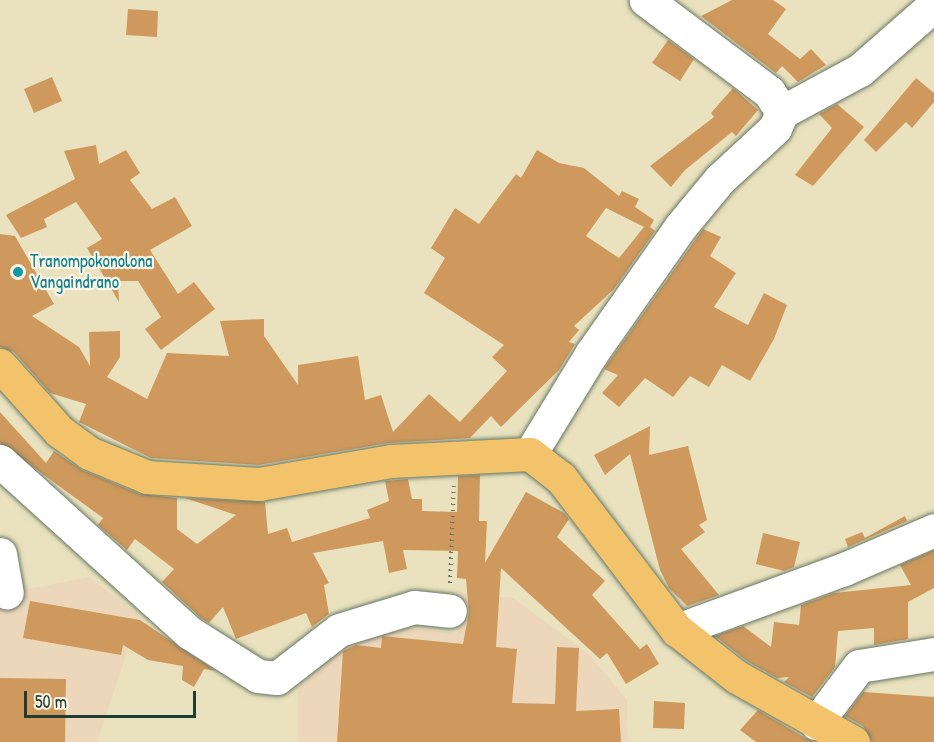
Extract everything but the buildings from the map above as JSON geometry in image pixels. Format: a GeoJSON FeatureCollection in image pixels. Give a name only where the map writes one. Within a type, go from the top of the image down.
{"type":"FeatureCollection","features":[{"type":"Feature","properties":{"kind":"main road"},"geometry":{"type":"LineString","coordinates":[[0,366],[59,431],[89,453],[147,477],[259,484],[391,461],[530,454],[561,478],[677,630],[737,677],[853,742]]}},
{"type":"Feature","properties":{"kind":"street"},"geometry":{"type":"LineString","coordinates":[[646,0],[769,92],[782,112]]}},
{"type":"Feature","properties":{"kind":"street"},"geometry":{"type":"LineString","coordinates":[[530,454],[591,354],[681,226],[720,179],[775,128],[782,112],[860,70],[934,5]]}},
{"type":"Feature","properties":{"kind":"street"},"geometry":{"type":"LineString","coordinates":[[0,461],[190,633],[258,676],[277,678],[339,630],[414,607],[450,611]]}},
{"type":"Feature","properties":{"kind":"street"},"geometry":{"type":"LineString","coordinates":[[677,630],[844,570],[934,530]]}},
{"type":"Feature","properties":{"kind":"street"},"geometry":{"type":"LineString","coordinates":[[0,554],[7,592]]}},
{"type":"Feature","properties":{"kind":"street"},"geometry":{"type":"LineString","coordinates":[[816,723],[859,666],[934,654]]}},
{"type":"Feature","properties":{"kind":"path"},"geometry":{"type":"LineString","coordinates":[[450,611],[455,456]]}},
{"type":"Feature","properties":{"kind":"shaded area"},"geometry":{"type":"Polygon","coordinates":[[[90,577],[139,616],[97,742],[0,742],[0,588],[17,591],[90,577]]]}},
{"type":"Feature","properties":{"kind":"shaded area"},"geometry":{"type":"Polygon","coordinates":[[[463,593],[513,598],[589,654],[627,700],[628,742],[298,742],[298,689],[344,637],[392,626],[457,633],[463,593]]]}},
{"type":"Feature","properties":{"kind":"place","name":"Tranompokonolona Vangaindrano"},"geometry":{"type":"Point","coordinates":[18,272]}}]}
